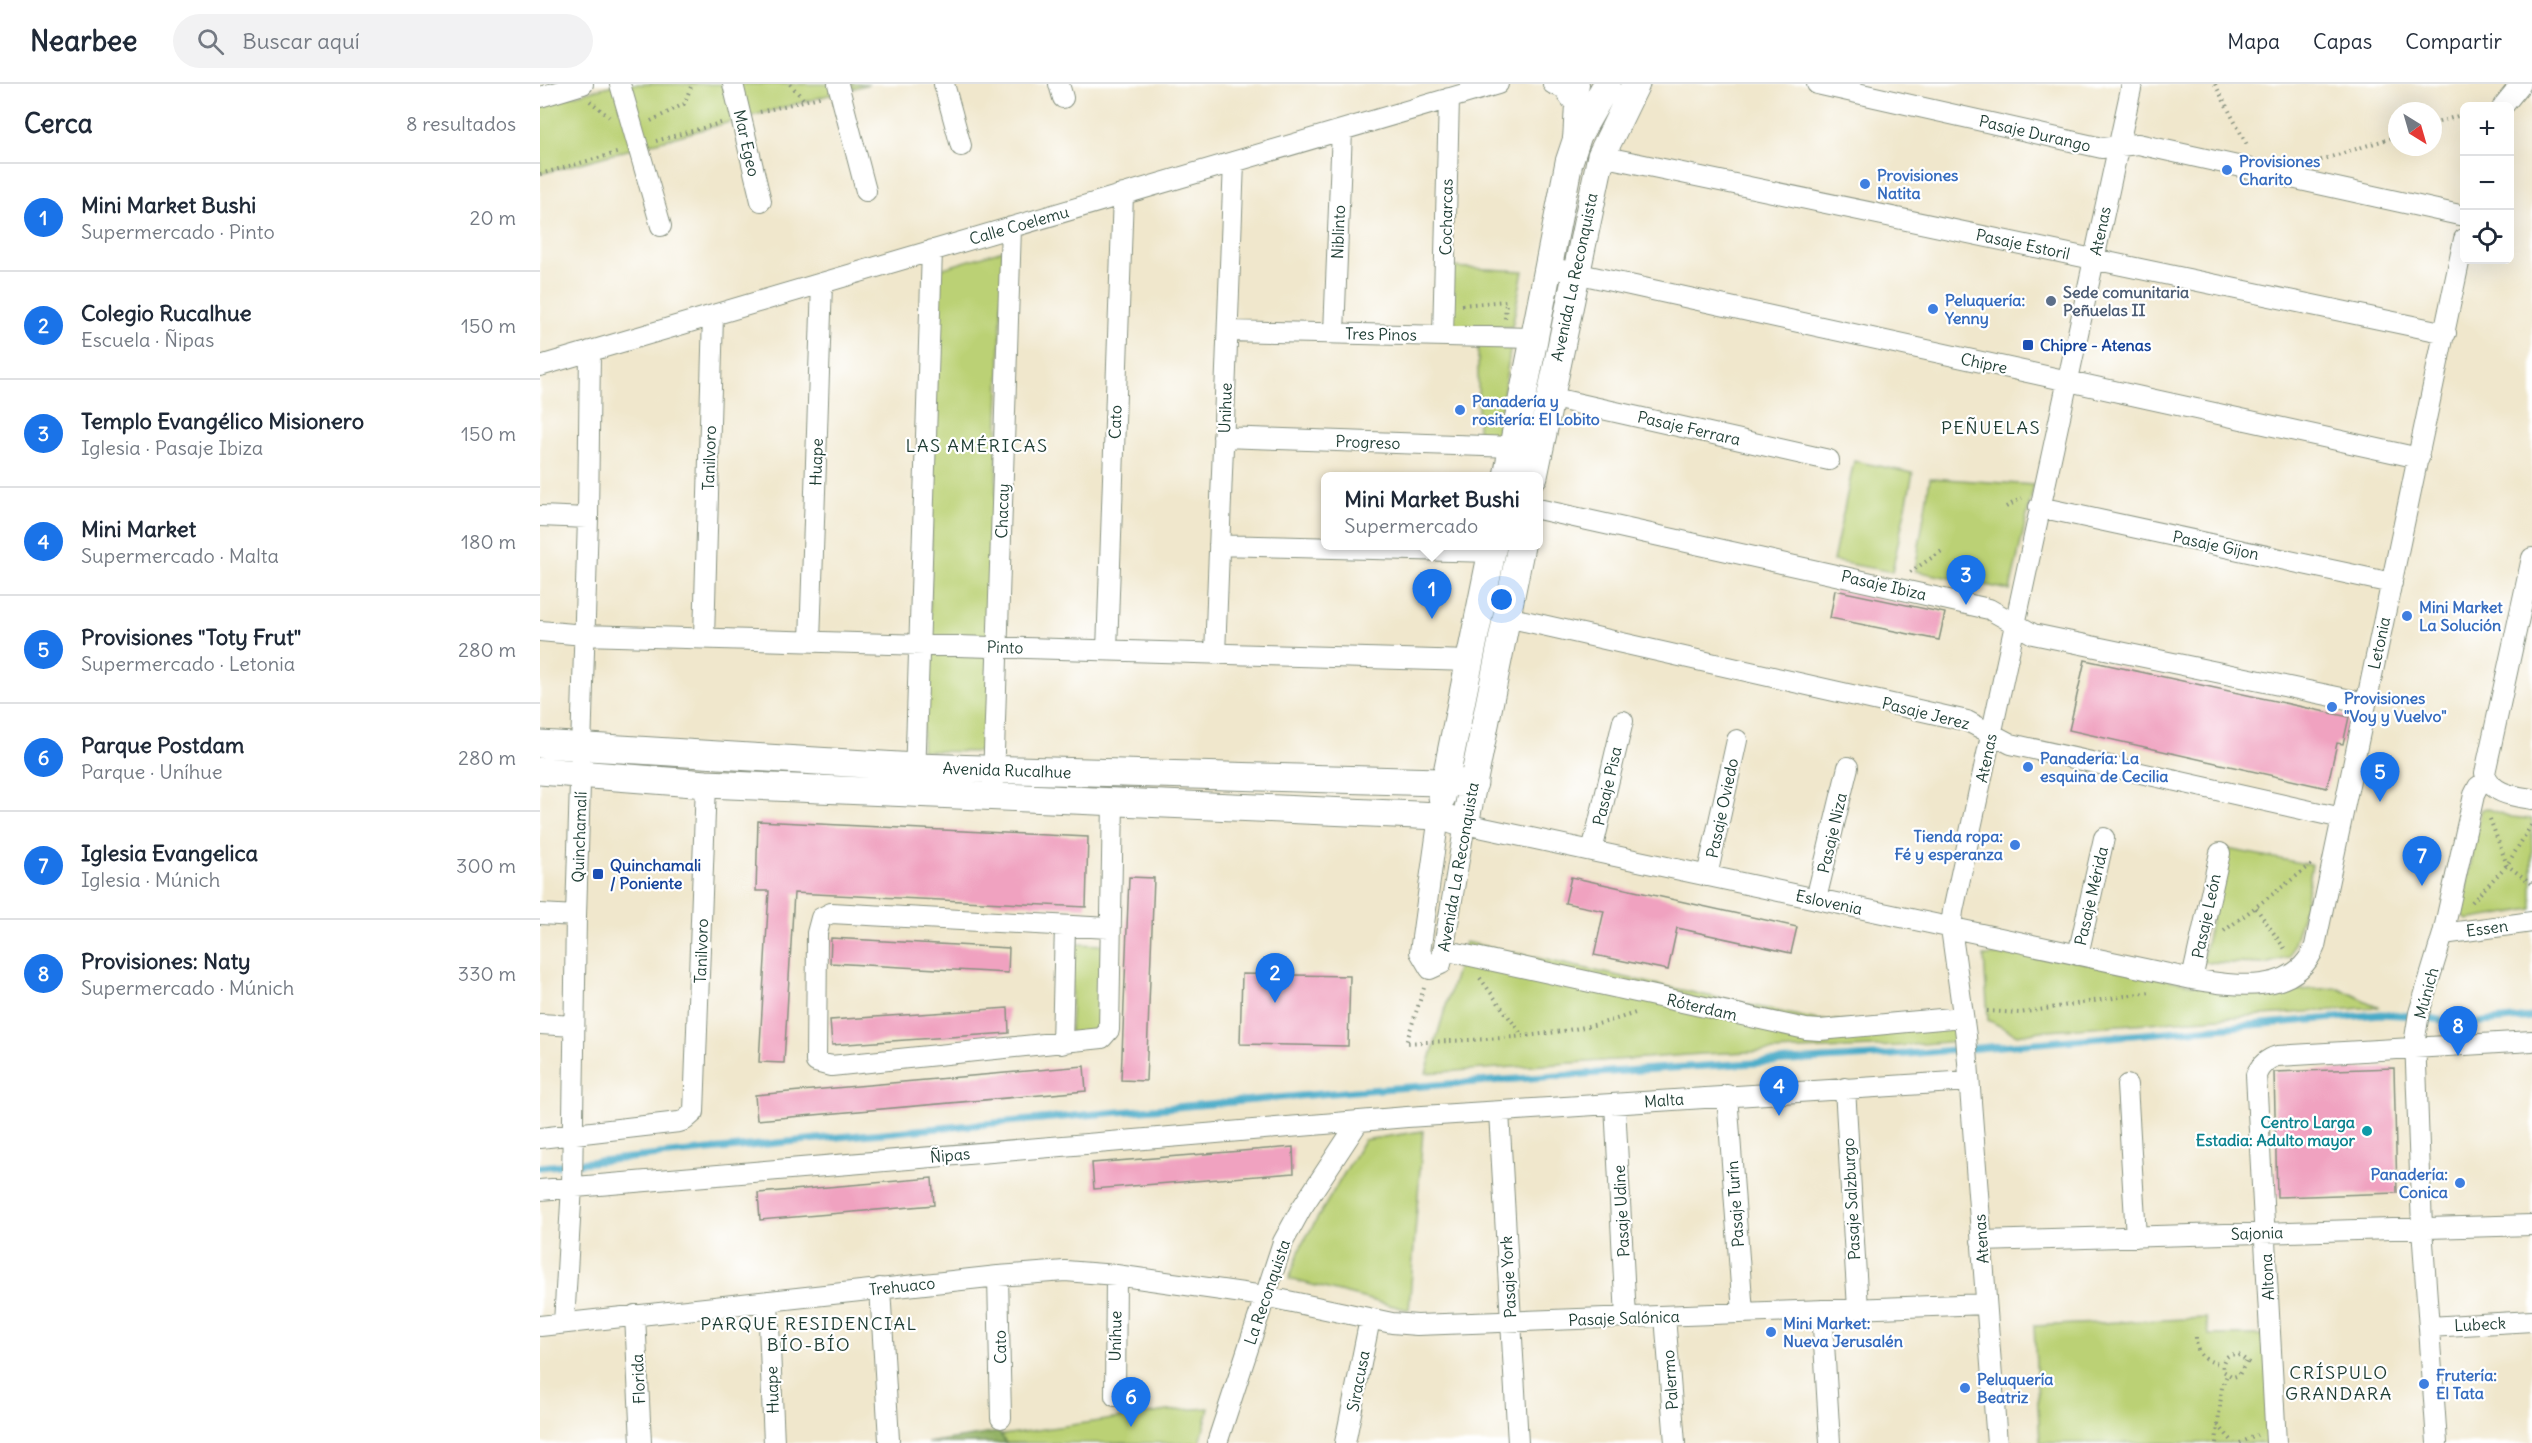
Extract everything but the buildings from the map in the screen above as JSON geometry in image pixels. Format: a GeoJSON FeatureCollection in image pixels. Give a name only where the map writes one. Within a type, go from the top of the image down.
{"type":"FeatureCollection","features":[{"type":"Feature","properties":{"kind":"street"},"geometry":{"type":"LineString","coordinates":[[540,97],[583,84]]}},
{"type":"Feature","properties":{"kind":"street"},"geometry":{"type":"LineString","coordinates":[[620,84],[661,226]]}},
{"type":"Feature","properties":{"kind":"street","name":"Mar Egeo"},"geometry":{"type":"LineString","coordinates":[[733,84],[761,201]]}},
{"type":"Feature","properties":{"kind":"street"},"geometry":{"type":"LineString","coordinates":[[944,84],[961,146]]}},
{"type":"Feature","properties":{"kind":"street","name":"Calle Coelemu"},"geometry":{"type":"LineString","coordinates":[[540,366],[1498,84]]}},
{"type":"Feature","properties":{"kind":"street"},"geometry":{"type":"LineString","coordinates":[[1553,84],[1563,88],[1575,104]]}},
{"type":"Feature","properties":{"kind":"street"},"geometry":{"type":"LineString","coordinates":[[1573,150],[1575,104],[1579,84]]}},
{"type":"Feature","properties":{"kind":"street","name":"Avenida La Reconquista"},"geometry":{"type":"LineString","coordinates":[[1508,472],[1573,150],[1578,135],[1607,84]]}},
{"type":"Feature","properties":{"kind":"street","name":"Avenida La Reconquista"},"geometry":{"type":"LineString","coordinates":[[1535,472],[1601,156],[1636,84]]}},
{"type":"Feature","properties":{"kind":"street","name":"Pasaje Durango"},"geometry":{"type":"LineString","coordinates":[[1817,84],[2102,148],[2138,144],[2460,215]]}},
{"type":"Feature","properties":{"kind":"street","name":"Atenas"},"geometry":{"type":"LineString","coordinates":[[1997,1443],[1969,1074],[1951,928],[2014,623],[2132,84]]}},
{"type":"Feature","properties":{"kind":"street"},"geometry":{"type":"LineString","coordinates":[[2506,102],[2521,84]]}},
{"type":"Feature","properties":{"kind":"street"},"geometry":{"type":"LineString","coordinates":[[839,88],[866,191]]}},
{"type":"Feature","properties":{"kind":"street","name":"Cocharcas"},"geometry":{"type":"LineString","coordinates":[[1443,336],[1449,98]]}},
{"type":"Feature","properties":{"kind":"street","name":"Niblinto"},"geometry":{"type":"LineString","coordinates":[[1334,333],[1342,130]]}},
{"type":"Feature","properties":{"kind":"street","name":"Pasaje Estoril"},"geometry":{"type":"LineString","coordinates":[[1601,156],[2446,333]]}},
{"type":"Feature","properties":{"kind":"street","name":"Unihue"},"geometry":{"type":"LineString","coordinates":[[1215,654],[1234,162]]}},
{"type":"Feature","properties":{"kind":"street","name":"Cato"},"geometry":{"type":"LineString","coordinates":[[1107,650],[1123,194]]}},
{"type":"Feature","properties":{"kind":"street","name":"Chacay"},"geometry":{"type":"LineString","coordinates":[[993,783],[1011,227]]}},
{"type":"Feature","properties":{"kind":"street"},"geometry":{"type":"LineString","coordinates":[[915,780],[932,250]]}},
{"type":"Feature","properties":{"kind":"street","name":"Letonia"},"geometry":{"type":"LineString","coordinates":[[2192,979],[2252,984],[2279,981],[2301,970],[2315,946],[2460,260]]}},
{"type":"Feature","properties":{"kind":"street","name":"Chipre"},"geometry":{"type":"LineString","coordinates":[[1548,267],[2419,458]]}},
{"type":"Feature","properties":{"kind":"street","name":"Huape"},"geometry":{"type":"LineString","coordinates":[[810,641],[822,283]]}},
{"type":"Feature","properties":{"kind":"street","name":"Tanilvoro"},"geometry":{"type":"LineString","coordinates":[[704,638],[713,315]]}},
{"type":"Feature","properties":{"kind":"street","name":"Tres Pinos"},"geometry":{"type":"LineString","coordinates":[[1228,331],[1534,338]]}},
{"type":"Feature","properties":{"kind":"street","name":"Quinchamalí"},"geometry":{"type":"LineString","coordinates":[[564,1323],[572,1182],[590,351]]}},
{"type":"Feature","properties":{"kind":"street","name":"Pasaje Ferrara"},"geometry":{"type":"LineString","coordinates":[[1549,397],[1829,460]]}},
{"type":"Feature","properties":{"kind":"street","name":"Progreso"},"geometry":{"type":"LineString","coordinates":[[1223,437],[1513,447]]}},
{"type":"Feature","properties":{"kind":"street","name":"Pasaje Gijon"},"geometry":{"type":"LineString","coordinates":[[2039,507],[2392,583]]}},
{"type":"Feature","properties":{"kind":"street","name":"Pasaje Ibiza"},"geometry":{"type":"LineString","coordinates":[[1543,509],[1989,609],[2033,634],[2366,704]]}},
{"type":"Feature","properties":{"kind":"street"},"geometry":{"type":"LineString","coordinates":[[540,516],[588,518]]}},
{"type":"Feature","properties":{"kind":"street"},"geometry":{"type":"LineString","coordinates":[[1219,545],[1321,546]]}},
{"type":"Feature","properties":{"kind":"street","name":"Avenida La Reconquista"},"geometry":{"type":"LineString","coordinates":[[1492,550],[1439,816],[1420,952],[1430,969],[1441,964],[1465,824],[1520,550]]}},
{"type":"Feature","properties":{"kind":"street","name":"Múnich"},"geometry":{"type":"LineString","coordinates":[[2437,1443],[2422,1228],[2415,1043],[2419,1013],[2442,933],[2474,795],[2478,787],[2487,780],[2485,766],[2532,558]]}},
{"type":"Feature","properties":{"kind":"street","name":"Pasaje Jerez"},"geometry":{"type":"LineString","coordinates":[[1507,616],[1967,721],[2011,744],[2342,818]]}},
{"type":"Feature","properties":{"kind":"street","name":"Pinto"},"geometry":{"type":"LineString","coordinates":[[540,631],[584,635],[1470,661]]}},
{"type":"Feature","properties":{"kind":"street","name":"Pasaje Pisa"},"geometry":{"type":"LineString","coordinates":[[1592,851],[1623,721]]}},
{"type":"Feature","properties":{"kind":"street","name":"Pasaje Oviedo"},"geometry":{"type":"LineString","coordinates":[[1707,876],[1737,740]]}},
{"type":"Feature","properties":{"kind":"street","name":"Avenida Rucalhue"},"geometry":{"type":"LineString","coordinates":[[540,744],[581,761],[706,784],[915,780]]}},
{"type":"Feature","properties":{"kind":"street","name":"Avenida Rucalhue"},"geometry":{"type":"LineString","coordinates":[[540,771],[581,761],[993,783],[1445,781],[1474,783]]}},
{"type":"Feature","properties":{"kind":"street","name":"Pasaje Niza"},"geometry":{"type":"LineString","coordinates":[[1816,899],[1848,766]]}},
{"type":"Feature","properties":{"kind":"street"},"geometry":{"type":"LineString","coordinates":[[2487,780],[2503,793],[2532,799]]}},
{"type":"Feature","properties":{"kind":"street","name":"Avenida Rucalhue"},"geometry":{"type":"LineString","coordinates":[[993,783],[1113,801],[1439,816],[1465,824]]}},
{"type":"Feature","properties":{"kind":"street","name":"Tanilvoro"},"geometry":{"type":"LineString","coordinates":[[572,1142],[679,1122],[690,1116],[696,1106],[706,784]]}},
{"type":"Feature","properties":{"kind":"street"},"geometry":{"type":"LineString","coordinates":[[1109,928],[831,913],[821,918],[817,933],[816,1062],[831,1066],[1062,1044],[1102,1038],[1109,1030],[1113,801]]}},
{"type":"Feature","properties":{"kind":"street","name":"Eslovenia"},"geometry":{"type":"LineString","coordinates":[[1465,824],[2192,979]]}},
{"type":"Feature","properties":{"kind":"street","name":"Pasaje Mérida"},"geometry":{"type":"LineString","coordinates":[[2078,955],[2104,838]]}},
{"type":"Feature","properties":{"kind":"street","name":"Pasaje León"},"geometry":{"type":"LineString","coordinates":[[2192,979],[2220,853]]}},
{"type":"Feature","properties":{"kind":"street"},"geometry":{"type":"LineString","coordinates":[[540,914],[576,916]]}},
{"type":"Feature","properties":{"kind":"street","name":"Essen"},"geometry":{"type":"LineString","coordinates":[[2442,933],[2532,922]]}},
{"type":"Feature","properties":{"kind":"street"},"geometry":{"type":"LineString","coordinates":[[1062,1044],[1065,926]]}},
{"type":"Feature","properties":{"kind":"street","name":"Róterdam"},"geometry":{"type":"LineString","coordinates":[[1443,950],[1790,1026],[1820,1030],[1964,1027]]}},
{"type":"Feature","properties":{"kind":"street"},"geometry":{"type":"LineString","coordinates":[[540,1024],[574,1026]]}},
{"type":"Feature","properties":{"kind":"street"},"geometry":{"type":"LineString","coordinates":[[2415,1043],[2532,1041]]}},
{"type":"Feature","properties":{"kind":"street","name":"Altona"},"geometry":{"type":"LineString","coordinates":[[2276,1443],[2256,1075],[2263,1063],[2277,1056],[2415,1043]]}},
{"type":"Feature","properties":{"kind":"street","name":"Malta"},"geometry":{"type":"LineString","coordinates":[[1359,1121],[1845,1088],[1969,1074]]}},
{"type":"Feature","properties":{"kind":"street"},"geometry":{"type":"LineString","coordinates":[[2127,1084],[2136,1237]]}},
{"type":"Feature","properties":{"kind":"street","name":"Pasaje Salzburgo"},"geometry":{"type":"LineString","coordinates":[[1845,1088],[1858,1309]]}},
{"type":"Feature","properties":{"kind":"street","name":"Pasaje Turín"},"geometry":{"type":"LineString","coordinates":[[1727,1095],[1743,1313]]}},
{"type":"Feature","properties":{"kind":"street","name":"Pasaje Udine"},"geometry":{"type":"LineString","coordinates":[[1615,1104],[1626,1318]]}},
{"type":"Feature","properties":{"kind":"street","name":"Pasaje York"},"geometry":{"type":"LineString","coordinates":[[1499,1112],[1518,1443]]}},
{"type":"Feature","properties":{"kind":"street","name":"Ñipas"},"geometry":{"type":"LineString","coordinates":[[540,1190],[572,1182],[1359,1121]]}},
{"type":"Feature","properties":{"kind":"street","name":"La Reconquista"},"geometry":{"type":"LineString","coordinates":[[1217,1443],[1277,1256],[1291,1225],[1359,1121]]}},
{"type":"Feature","properties":{"kind":"street"},"geometry":{"type":"LineString","coordinates":[[540,1138],[572,1142]]}},
{"type":"Feature","properties":{"kind":"street","name":"Sajonia"},"geometry":{"type":"LineString","coordinates":[[1981,1241],[2532,1225]]}},
{"type":"Feature","properties":{"kind":"street","name":"Trehuaco"},"geometry":{"type":"LineString","coordinates":[[540,1326],[1065,1270],[1264,1296]]}},
{"type":"Feature","properties":{"kind":"street","name":"Uníhue"},"geometry":{"type":"LineString","coordinates":[[1115,1396],[1116,1275]]}},
{"type":"Feature","properties":{"kind":"street","name":"Cato"},"geometry":{"type":"LineString","coordinates":[[998,1276],[1001,1418]]}},
{"type":"Feature","properties":{"kind":"street"},"geometry":{"type":"LineString","coordinates":[[880,1288],[889,1440]]}},
{"type":"Feature","properties":{"kind":"street","name":"Pasaje Salónica"},"geometry":{"type":"LineString","coordinates":[[1264,1296],[1370,1319],[1417,1325],[1986,1304]]}},
{"type":"Feature","properties":{"kind":"street","name":"Huape"},"geometry":{"type":"LineString","coordinates":[[768,1301],[774,1443]]}},
{"type":"Feature","properties":{"kind":"street"},"geometry":{"type":"LineString","coordinates":[[1822,1310],[1830,1443]]}},
{"type":"Feature","properties":{"kind":"street","name":"Florida"},"geometry":{"type":"LineString","coordinates":[[635,1315],[641,1443]]}},
{"type":"Feature","properties":{"kind":"street","name":"Palermo"},"geometry":{"type":"LineString","coordinates":[[1665,1316],[1675,1443]]}},
{"type":"Feature","properties":{"kind":"street","name":"Siracusa"},"geometry":{"type":"LineString","coordinates":[[1345,1443],[1370,1319]]}},
{"type":"Feature","properties":{"kind":"street","name":"Lubeck"},"geometry":{"type":"LineString","coordinates":[[2429,1327],[2532,1321]]}},
{"type":"Feature","properties":{"kind":"path"},"geometry":{"type":"LineString","coordinates":[[790,84],[804,100]]}},
{"type":"Feature","properties":{"kind":"path"},"geometry":{"type":"LineString","coordinates":[[2215,84],[2269,173],[2388,139]]}},
{"type":"Feature","properties":{"kind":"path"},"geometry":{"type":"LineString","coordinates":[[758,113],[839,88]]}},
{"type":"Feature","properties":{"kind":"path"},"geometry":{"type":"LineString","coordinates":[[2442,121],[2460,115]]}},
{"type":"Feature","properties":{"kind":"path"},"geometry":{"type":"LineString","coordinates":[[655,142],[735,119]]}},
{"type":"Feature","properties":{"kind":"path"},"geometry":{"type":"LineString","coordinates":[[540,174],[620,152]]}},
{"type":"Feature","properties":{"kind":"path"},"geometry":{"type":"LineString","coordinates":[[1444,306],[1506,301],[1504,337]]}},
{"type":"Feature","properties":{"kind":"path"},"geometry":{"type":"LineString","coordinates":[[1910,572],[1942,551]]}},
{"type":"Feature","properties":{"kind":"path"},"geometry":{"type":"LineString","coordinates":[[2487,780],[2484,802],[2507,865],[2532,884]]}},
{"type":"Feature","properties":{"kind":"path"},"geometry":{"type":"LineString","coordinates":[[2442,933],[2507,865],[2532,824]]}},
{"type":"Feature","properties":{"kind":"path"},"geometry":{"type":"LineString","coordinates":[[2291,957],[2256,908],[2316,862]]}},
{"type":"Feature","properties":{"kind":"path"},"geometry":{"type":"LineString","coordinates":[[1466,955],[1483,983],[1523,1035]]}},
{"type":"Feature","properties":{"kind":"path"},"geometry":{"type":"LineString","coordinates":[[1430,969],[1406,1043],[1564,1032],[1604,1024],[1669,999]]}},
{"type":"Feature","properties":{"kind":"path"},"geometry":{"type":"LineString","coordinates":[[1987,1011],[2020,1013],[2048,1010],[2153,991]]}},
{"type":"Feature","properties":{"kind":"path"},"geometry":{"type":"LineString","coordinates":[[2196,1337],[2196,1347],[2200,1356],[2206,1361],[2221,1365],[2227,1375],[2233,1377],[2239,1375],[2246,1362]]}},
{"type":"Feature","properties":{"kind":"path"},"geometry":{"type":"LineString","coordinates":[[2221,1365],[2224,1358],[2237,1355],[2246,1362],[2272,1371]]}},
{"type":"Feature","properties":{"kind":"path"},"geometry":{"type":"LineString","coordinates":[[2216,1443],[2222,1387],[2227,1375]]}},
{"type":"Feature","properties":{"kind":"path"},"geometry":{"type":"LineString","coordinates":[[2217,1425],[2229,1441],[2234,1443]]}},
{"type":"Feature","properties":{"kind":"green space"},"geometry":{"type":"Polygon","coordinates":[[[617,84],[869,84],[540,174],[540,104],[617,84]]]}},
{"type":"Feature","properties":{"kind":"green space"},"geometry":{"type":"Polygon","coordinates":[[[1003,250],[992,630],[984,640],[935,639],[929,630],[937,270],[1003,250]]]}},
{"type":"Feature","properties":{"kind":"green space"},"geometry":{"type":"Polygon","coordinates":[[[1451,267],[1523,271],[1512,327],[1458,325],[1450,319],[1451,267]]]}},
{"type":"Feature","properties":{"kind":"green space"},"geometry":{"type":"Polygon","coordinates":[[[1478,344],[1511,345],[1497,435],[1478,435],[1478,344]]]}},
{"type":"Feature","properties":{"kind":"green space"},"geometry":{"type":"Polygon","coordinates":[[[1854,461],[1913,473],[1892,572],[1833,561],[1854,461]]]}},
{"type":"Feature","properties":{"kind":"green space"},"geometry":{"type":"Polygon","coordinates":[[[1930,478],[2034,485],[2010,590],[1915,571],[1930,478]]]}},
{"type":"Feature","properties":{"kind":"green space"},"geometry":{"type":"Polygon","coordinates":[[[931,653],[982,655],[991,660],[988,752],[922,751],[924,659],[931,653]]]}},
{"type":"Feature","properties":{"kind":"green space"},"geometry":{"type":"Polygon","coordinates":[[[2486,808],[2511,817],[2532,819],[2532,909],[2467,920],[2461,914],[2481,810],[2486,808]]]}},
{"type":"Feature","properties":{"kind":"green space"},"geometry":{"type":"Polygon","coordinates":[[[2227,849],[2312,865],[2303,913],[2290,957],[2265,964],[2202,962],[2227,849]]]}},
{"type":"Feature","properties":{"kind":"green space"},"geometry":{"type":"Polygon","coordinates":[[[1465,942],[1817,1020],[1954,1024],[1974,1040],[1897,1046],[1702,1054],[1426,1073],[1465,942]]]}},
{"type":"Feature","properties":{"kind":"green space"},"geometry":{"type":"Polygon","coordinates":[[[1073,944],[1106,945],[1104,1024],[1094,1032],[1070,1034],[1073,944]]]}},
{"type":"Feature","properties":{"kind":"green space"},"geometry":{"type":"Polygon","coordinates":[[[2039,953],[2235,993],[2339,988],[2378,1007],[2048,1030],[2017,1035],[1988,1020],[1984,956],[2039,953]]]}},
{"type":"Feature","properties":{"kind":"green space"},"geometry":{"type":"Polygon","coordinates":[[[1423,1131],[1409,1310],[1289,1279],[1302,1244],[1364,1140],[1423,1131]]]}},
{"type":"Feature","properties":{"kind":"green space"},"geometry":{"type":"Polygon","coordinates":[[[2206,1318],[2209,1335],[2271,1335],[2280,1443],[2040,1443],[2034,1326],[2206,1318]]]}},
{"type":"Feature","properties":{"kind":"green space"},"geometry":{"type":"Polygon","coordinates":[[[1209,1408],[1200,1443],[947,1443],[1168,1411],[1209,1408]]]}},
{"type":"Feature","properties":{"kind":"green space"},"geometry":{"type":"Polygon","coordinates":[[[999,1432],[1006,1443],[927,1443],[999,1432]]]}},
{"type":"Feature","properties":{"kind":"waterway"},"geometry":{"type":"LineString","coordinates":[[540,1167],[827,1138],[1355,1091],[1638,1070],[1907,1054],[2381,1014],[2417,1016],[2463,1024],[2532,1017]]}},
{"type":"Feature","properties":{"kind":"place","name":"Provisiones Charito"},"geometry":{"type":"Point","coordinates":[2227,170]}},
{"type":"Feature","properties":{"kind":"place","name":"Provisiones Natita"},"geometry":{"type":"Point","coordinates":[1865,184]}},
{"type":"Feature","properties":{"kind":"place","name":"Sede comunitaria Peñuelas II"},"geometry":{"type":"Point","coordinates":[2051,301]}},
{"type":"Feature","properties":{"kind":"place","name":"Peluquería: Yenny"},"geometry":{"type":"Point","coordinates":[1933,309]}},
{"type":"Feature","properties":{"kind":"place","name":"Chipre - Atenas"},"geometry":{"type":"Point","coordinates":[2028,345]}},
{"type":"Feature","properties":{"kind":"place","name":"Panadería y rositería: El Lobito"},"geometry":{"type":"Point","coordinates":[1460,410]}},
{"type":"Feature","properties":{"kind":"place","name":"Templo Evangélico Misionero"},"geometry":{"type":"Point","coordinates":[1966,605]}},
{"type":"Feature","properties":{"kind":"place","name":"Mini Market La Solución"},"geometry":{"type":"Point","coordinates":[2407,616]}},
{"type":"Feature","properties":{"kind":"place","name":"Mini Market Bushi"},"geometry":{"type":"Point","coordinates":[1432,619]}},
{"type":"Feature","properties":{"kind":"place","name":"Provisiones \"Voy y Vuelvo\""},"geometry":{"type":"Point","coordinates":[2332,707]}},
{"type":"Feature","properties":{"kind":"place","name":"Panadería: La esquina de Cecilia"},"geometry":{"type":"Point","coordinates":[2028,767]}},
{"type":"Feature","properties":{"kind":"place","name":"Provisiones \"Toty Frut\""},"geometry":{"type":"Point","coordinates":[2380,802]}},
{"type":"Feature","properties":{"kind":"place","name":"Tienda ropa: Fé y esperanza"},"geometry":{"type":"Point","coordinates":[2015,845]}},
{"type":"Feature","properties":{"kind":"place","name":"Quinchamali / Poniente"},"geometry":{"type":"Point","coordinates":[598,874]}},
{"type":"Feature","properties":{"kind":"place","name":"Iglesia Evangelica"},"geometry":{"type":"Point","coordinates":[2422,886]}},
{"type":"Feature","properties":{"kind":"place","name":"Colegio Rucalhue"},"geometry":{"type":"Point","coordinates":[1275,1003]}},
{"type":"Feature","properties":{"kind":"place","name":"Provisiones: Naty"},"geometry":{"type":"Point","coordinates":[2458,1056]}},
{"type":"Feature","properties":{"kind":"place","name":"Mini Market"},"geometry":{"type":"Point","coordinates":[1779,1116]}},
{"type":"Feature","properties":{"kind":"place","name":"Centro Larga Estadia: Adulto mayor"},"geometry":{"type":"Point","coordinates":[2367,1131]}},
{"type":"Feature","properties":{"kind":"place","name":"Panadería: Conica"},"geometry":{"type":"Point","coordinates":[2460,1183]}},
{"type":"Feature","properties":{"kind":"place","name":"Mini Market: Nueva Jerusalén"},"geometry":{"type":"Point","coordinates":[1771,1332]}},
{"type":"Feature","properties":{"kind":"place","name":"Frutería: El Tata"},"geometry":{"type":"Point","coordinates":[2424,1384]}},
{"type":"Feature","properties":{"kind":"place","name":"Peluquería Beatriz"},"geometry":{"type":"Point","coordinates":[1965,1388]}},
{"type":"Feature","properties":{"kind":"place","name":"Parque Postdam"},"geometry":{"type":"Point","coordinates":[1131,1427]}},
{"type":"Feature","properties":{"kind":"district","name":"PEÑUELAS"},"geometry":{"type":"Point","coordinates":[1991,428]}},
{"type":"Feature","properties":{"kind":"district","name":"LAS AMÉRICAS"},"geometry":{"type":"Point","coordinates":[977,446]}},
{"type":"Feature","properties":{"kind":"district","name":"PARQUE RESIDENCIAL BÍO-BÍO"},"geometry":{"type":"Point","coordinates":[809,1334]}},
{"type":"Feature","properties":{"kind":"district","name":"CRÍSPULO GRANDARA"},"geometry":{"type":"Point","coordinates":[2339,1383]}}]}
